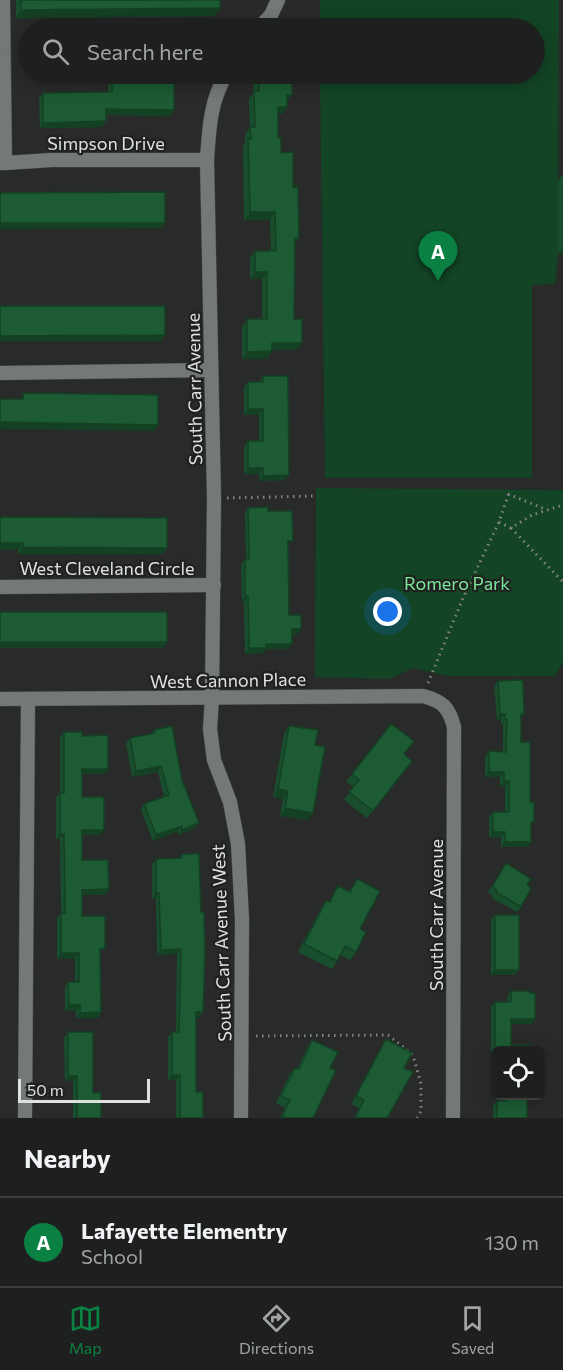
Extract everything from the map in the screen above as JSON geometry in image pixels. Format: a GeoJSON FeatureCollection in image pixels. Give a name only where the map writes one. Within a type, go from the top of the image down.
{"type":"FeatureCollection","features":[{"type":"Feature","properties":{"kind":"street"},"geometry":{"type":"LineString","coordinates":[[2,163],[3,0]]}},
{"type":"Feature","properties":{"kind":"street"},"geometry":{"type":"LineString","coordinates":[[268,18],[278,0]]}},
{"type":"Feature","properties":{"kind":"street","name":"South Carr Avenue"},"geometry":{"type":"LineString","coordinates":[[212,698],[214,498],[207,160],[213,106],[222,84]]}},
{"type":"Feature","properties":{"kind":"street","name":"Simpson Drive"},"geometry":{"type":"LineString","coordinates":[[2,163],[52,160],[207,160]]}},
{"type":"Feature","properties":{"kind":"street"},"geometry":{"type":"LineString","coordinates":[[0,373],[211,370]]}},
{"type":"Feature","properties":{"kind":"street","name":"West Cleveland Circle"},"geometry":{"type":"LineString","coordinates":[[0,587],[214,585]]}},
{"type":"Feature","properties":{"kind":"street","name":"South Carr Avenue"},"geometry":{"type":"LineString","coordinates":[[423,696],[437,700],[450,713],[454,727],[453,1118]]}},
{"type":"Feature","properties":{"kind":"street","name":"West Cannon Place"},"geometry":{"type":"LineString","coordinates":[[0,699],[423,696]]}},
{"type":"Feature","properties":{"kind":"street","name":"South Carr Avenue West"},"geometry":{"type":"LineString","coordinates":[[212,698],[210,729],[214,760],[231,802],[238,844],[242,919],[241,1118]]}},
{"type":"Feature","properties":{"kind":"street"},"geometry":{"type":"LineString","coordinates":[[26,1118],[28,699]]}},
{"type":"Feature","properties":{"kind":"path"},"geometry":{"type":"LineString","coordinates":[[423,696],[463,598],[499,522],[509,492],[547,509]]}},
{"type":"Feature","properties":{"kind":"path"},"geometry":{"type":"LineString","coordinates":[[214,498],[315,496]]}},
{"type":"Feature","properties":{"kind":"path"},"geometry":{"type":"LineString","coordinates":[[511,528],[547,509],[563,505]]}},
{"type":"Feature","properties":{"kind":"path"},"geometry":{"type":"LineString","coordinates":[[499,522],[511,528],[563,582]]}},
{"type":"Feature","properties":{"kind":"path"},"geometry":{"type":"LineString","coordinates":[[242,1036],[388,1035],[413,1055],[421,1084],[421,1110],[417,1118]]}},
{"type":"Feature","properties":{"kind":"green space"},"geometry":{"type":"Polygon","coordinates":[[[320,0],[559,0],[558,254],[555,284],[532,285],[532,478],[325,478],[320,84],[545,84],[545,18],[320,18],[320,0]]]}},
{"type":"Feature","properties":{"kind":"green space","name":"Romero Park"},"geometry":{"type":"Polygon","coordinates":[[[316,488],[563,490],[563,662],[555,676],[447,676],[413,668],[389,679],[315,677],[316,488]]]}},
{"type":"Feature","properties":{"kind":"building"},"geometry":{"type":"Polygon","coordinates":[[[21,0],[220,0],[220,8],[21,10],[21,0]]]}},
{"type":"Feature","properties":{"kind":"building"},"geometry":{"type":"Polygon","coordinates":[[[112,84],[174,84],[174,110],[106,109],[106,121],[43,123],[43,93],[112,92],[112,84]]]}},
{"type":"Feature","properties":{"kind":"building"},"geometry":{"type":"Polygon","coordinates":[[[259,84],[292,84],[292,95],[287,95],[287,107],[278,107],[278,138],[281,138],[281,153],[293,152],[293,187],[298,187],[299,238],[295,238],[294,319],[302,319],[302,343],[272,343],[272,351],[247,352],[247,319],[267,319],[267,272],[255,272],[255,251],[276,251],[275,212],[250,212],[248,139],[251,139],[250,127],[255,127],[254,91],[259,91],[259,84]]]}},
{"type":"Feature","properties":{"kind":"building"},"geometry":{"type":"Polygon","coordinates":[[[165,192],[165,223],[0,223],[0,193],[165,192]]]}},
{"type":"Feature","properties":{"kind":"building"},"geometry":{"type":"Polygon","coordinates":[[[0,306],[165,306],[165,335],[0,336],[0,306]]]}},
{"type":"Feature","properties":{"kind":"building"},"geometry":{"type":"Polygon","coordinates":[[[263,376],[288,376],[289,475],[263,476],[263,468],[248,468],[248,441],[263,441],[263,409],[248,409],[248,382],[263,382],[263,376]]]}},
{"type":"Feature","properties":{"kind":"building"},"geometry":{"type":"Polygon","coordinates":[[[23,393],[158,395],[158,425],[0,422],[0,399],[23,399],[23,393]]]}},
{"type":"Feature","properties":{"kind":"building"},"geometry":{"type":"Polygon","coordinates":[[[268,507],[268,511],[292,511],[293,541],[288,541],[289,615],[301,615],[301,629],[292,629],[292,644],[266,644],[266,648],[249,648],[248,596],[245,596],[245,559],[249,559],[248,508],[268,507]]]}},
{"type":"Feature","properties":{"kind":"building"},"geometry":{"type":"Polygon","coordinates":[[[0,517],[167,518],[167,548],[23,547],[23,543],[0,543],[0,517]]]}},
{"type":"Feature","properties":{"kind":"building"},"geometry":{"type":"Polygon","coordinates":[[[0,612],[167,612],[167,642],[0,642],[0,612]]]}},
{"type":"Feature","properties":{"kind":"building"},"geometry":{"type":"Polygon","coordinates":[[[523,680],[524,714],[521,714],[521,742],[530,742],[530,802],[534,802],[534,822],[531,822],[531,842],[505,842],[505,832],[493,832],[493,812],[509,812],[509,781],[504,781],[504,772],[489,772],[489,751],[506,752],[507,719],[505,719],[505,714],[500,714],[498,681],[523,680]]]}},
{"type":"Feature","properties":{"kind":"building"},"geometry":{"type":"Polygon","coordinates":[[[391,724],[414,741],[404,754],[412,761],[373,811],[349,792],[359,780],[352,774],[391,724]]]}},
{"type":"Feature","properties":{"kind":"building"},"geometry":{"type":"Polygon","coordinates":[[[172,726],[182,780],[199,823],[182,830],[182,826],[156,835],[144,804],[169,795],[161,766],[136,771],[130,738],[155,733],[154,730],[172,726]]]}},
{"type":"Feature","properties":{"kind":"building"},"geometry":{"type":"Polygon","coordinates":[[[289,726],[318,730],[315,745],[325,747],[313,813],[285,808],[288,791],[278,789],[289,726]]]}},
{"type":"Feature","properties":{"kind":"building"},"geometry":{"type":"Polygon","coordinates":[[[64,732],[82,732],[82,736],[108,735],[108,769],[82,769],[82,797],[104,797],[104,830],[82,830],[82,860],[108,860],[109,889],[82,890],[82,916],[105,916],[105,949],[100,949],[101,1012],[80,1013],[80,1005],[69,1005],[68,982],[79,982],[79,953],[61,953],[61,913],[65,913],[64,834],[60,834],[60,793],[64,793],[64,732]]]}},
{"type":"Feature","properties":{"kind":"building"},"geometry":{"type":"Polygon","coordinates":[[[182,854],[199,854],[201,912],[204,912],[203,1012],[196,1012],[196,1092],[203,1092],[203,1118],[180,1118],[180,1075],[172,1075],[172,1032],[179,1032],[181,949],[161,950],[159,893],[156,893],[156,859],[182,858],[182,854]]]}},
{"type":"Feature","properties":{"kind":"building"},"geometry":{"type":"Polygon","coordinates":[[[506,863],[531,879],[527,885],[531,888],[521,907],[496,892],[497,890],[492,887],[506,863]]]}},
{"type":"Feature","properties":{"kind":"building"},"geometry":{"type":"Polygon","coordinates":[[[357,879],[380,891],[360,929],[366,932],[356,952],[345,946],[337,961],[304,944],[326,901],[330,902],[338,886],[350,892],[357,879]]]}},
{"type":"Feature","properties":{"kind":"building"},"geometry":{"type":"Polygon","coordinates":[[[495,915],[519,915],[519,970],[495,970],[495,915]]]}},
{"type":"Feature","properties":{"kind":"building"},"geometry":{"type":"Polygon","coordinates":[[[511,991],[535,993],[535,1019],[511,1019],[511,1045],[531,1045],[495,1046],[495,1002],[511,1002],[511,991]]]}},
{"type":"Feature","properties":{"kind":"building"},"geometry":{"type":"Polygon","coordinates":[[[68,1032],[93,1032],[93,1093],[101,1093],[101,1118],[77,1118],[77,1076],[68,1076],[68,1032]]]}},
{"type":"Feature","properties":{"kind":"building"},"geometry":{"type":"Polygon","coordinates":[[[386,1039],[412,1053],[404,1068],[413,1072],[387,1118],[360,1118],[356,1116],[364,1100],[356,1096],[386,1039]]]}},
{"type":"Feature","properties":{"kind":"building"},"geometry":{"type":"Polygon","coordinates":[[[312,1040],[338,1052],[330,1068],[336,1070],[313,1118],[286,1118],[282,1116],[290,1100],[281,1096],[295,1068],[299,1069],[312,1040]]]}},
{"type":"Feature","properties":{"kind":"building"},"geometry":{"type":"Polygon","coordinates":[[[527,1100],[527,1118],[497,1118],[497,1101],[527,1100]]]}},
{"type":"Feature","properties":{"kind":"place","name":"Lafayette Elementry"},"geometry":{"type":"Point","coordinates":[438,281]}}]}
